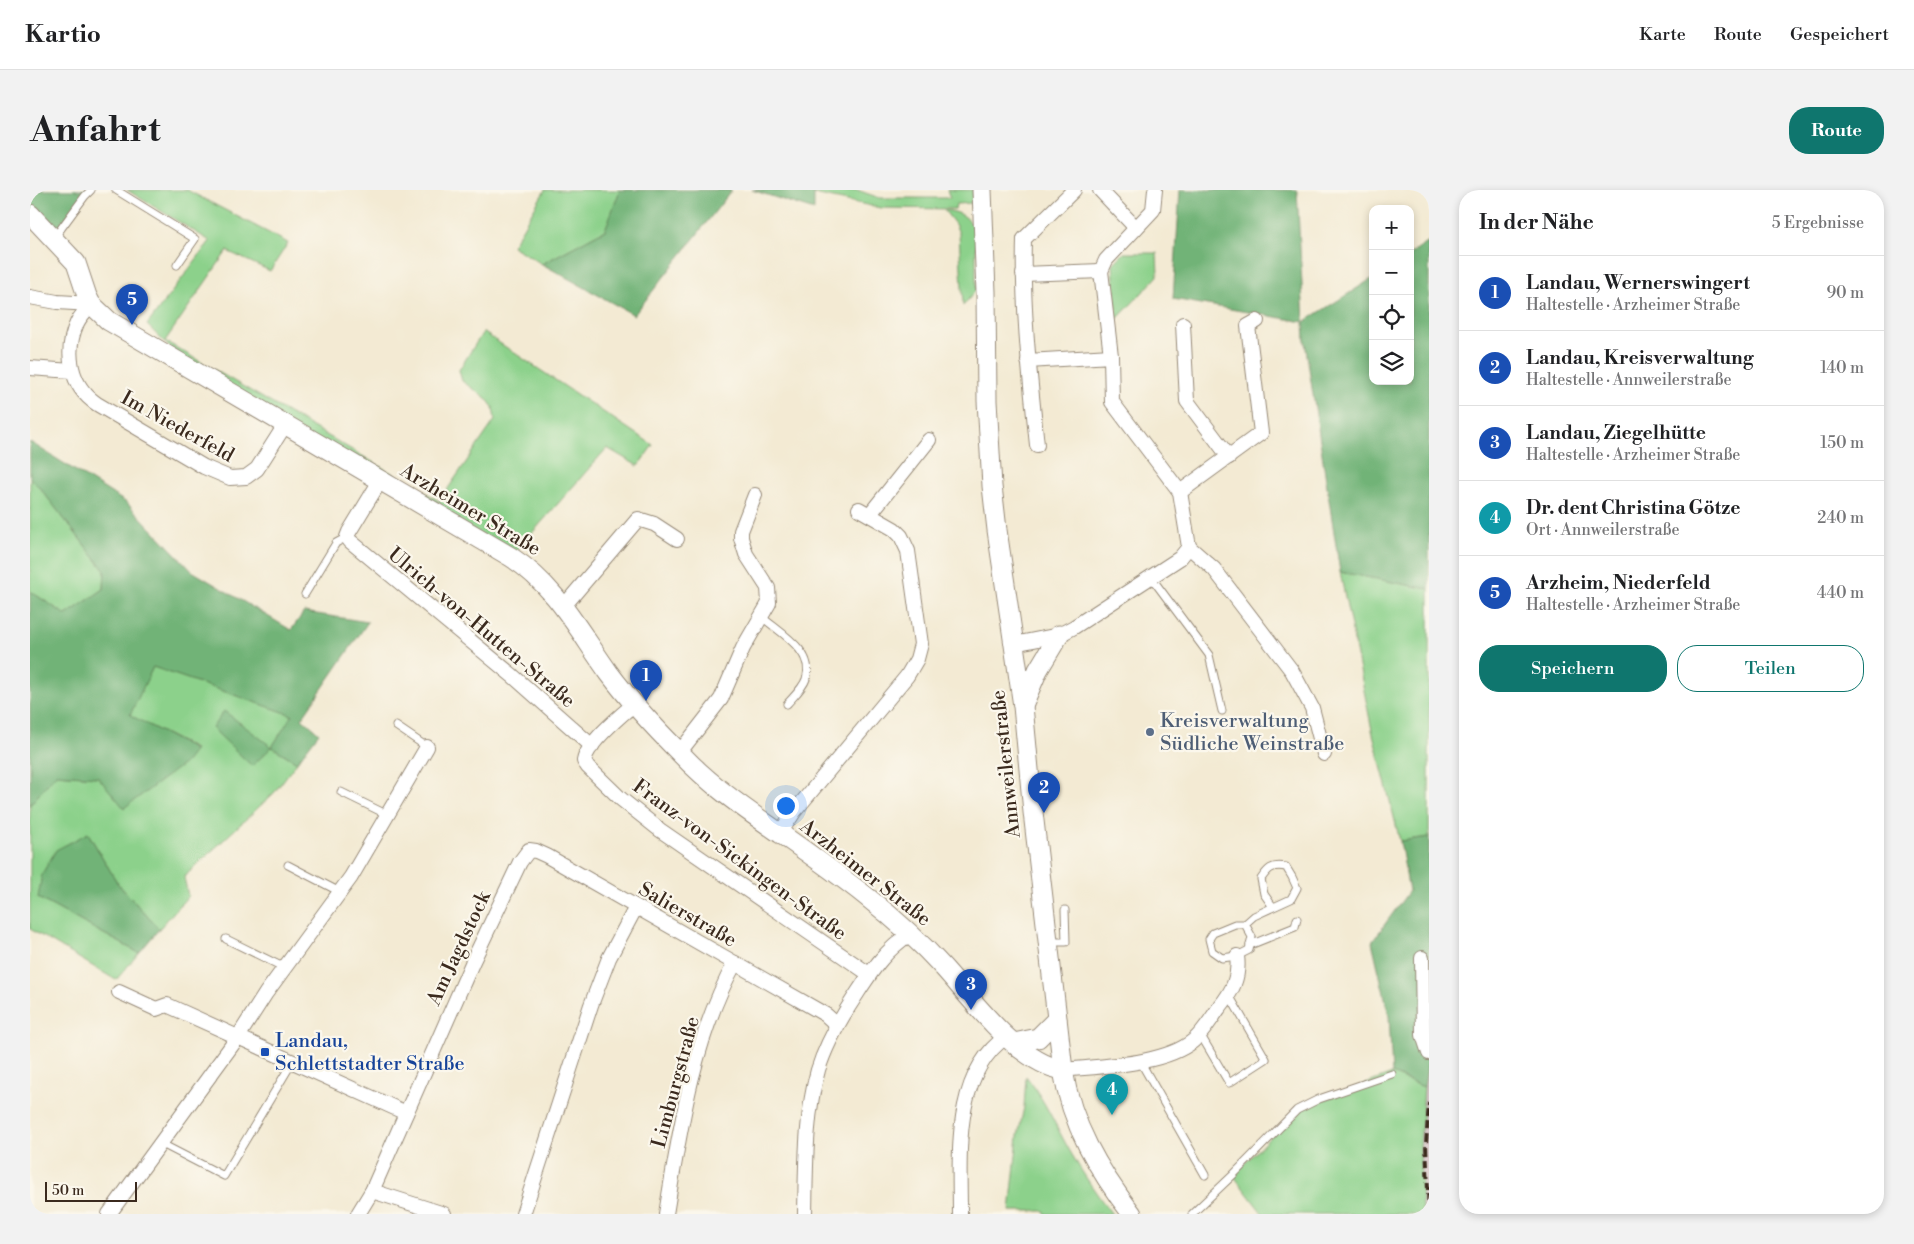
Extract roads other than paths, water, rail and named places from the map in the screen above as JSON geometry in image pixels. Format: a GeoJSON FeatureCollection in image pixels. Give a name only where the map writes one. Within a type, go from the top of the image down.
{"type":"FeatureCollection","features":[{"type":"Feature","properties":{"kind":"street","name":"Annweilerstraße"},"geometry":{"type":"LineString","coordinates":[[982,190],[986,292],[987,401],[992,486],[1022,706],[1066,1092],[1081,1132],[1104,1174],[1132,1214]]}},
{"type":"Feature","properties":{"kind":"street"},"geometry":{"type":"LineString","coordinates":[[1037,445],[1028,361],[1023,274],[1024,239],[1074,190]]}},
{"type":"Feature","properties":{"kind":"street"},"geometry":{"type":"LineString","coordinates":[[1100,190],[1136,228]]}},
{"type":"Feature","properties":{"kind":"street"},"geometry":{"type":"LineString","coordinates":[[1156,190],[1153,210],[1106,260],[1101,272],[1110,356],[1112,402],[1180,492],[1189,547],[1214,569],[1292,671],[1312,708],[1324,754]]}},
{"type":"Feature","properties":{"kind":"street"},"geometry":{"type":"LineString","coordinates":[[30,214],[76,263],[91,304]]}},
{"type":"Feature","properties":{"kind":"street"},"geometry":{"type":"LineString","coordinates":[[1023,274],[1101,272]]}},
{"type":"Feature","properties":{"kind":"street"},"geometry":{"type":"LineString","coordinates":[[30,297],[91,304]]}},
{"type":"Feature","properties":{"kind":"street","name":"Im Niederfeld"},"geometry":{"type":"LineString","coordinates":[[91,304],[77,322],[70,354],[72,371],[77,384],[90,399],[204,467],[230,478],[246,477],[257,469],[285,424]]}},
{"type":"Feature","properties":{"kind":"street","name":"Arzheimer Straße"},"geometry":{"type":"LineString","coordinates":[[91,304],[104,317],[130,334],[523,564],[548,587],[564,606],[598,657],[634,704],[702,775],[741,806],[850,884],[911,932],[1010,1039],[1037,1061],[1063,1070]]}},
{"type":"Feature","properties":{"kind":"street"},"geometry":{"type":"LineString","coordinates":[[1180,492],[1261,433],[1248,326],[1257,321]]}},
{"type":"Feature","properties":{"kind":"street"},"geometry":{"type":"LineString","coordinates":[[1183,324],[1187,401],[1229,457]]}},
{"type":"Feature","properties":{"kind":"street"},"geometry":{"type":"LineString","coordinates":[[1028,361],[1110,356]]}},
{"type":"Feature","properties":{"kind":"street"},"geometry":{"type":"LineString","coordinates":[[30,368],[72,371]]}},
{"type":"Feature","properties":{"kind":"street"},"geometry":{"type":"LineString","coordinates":[[780,833],[794,812],[907,676],[913,668],[920,650],[908,551],[901,536],[894,529],[864,511],[929,440]]}},
{"type":"Feature","properties":{"kind":"street"},"geometry":{"type":"LineString","coordinates":[[347,537],[380,481]]}},
{"type":"Feature","properties":{"kind":"street"},"geometry":{"type":"LineString","coordinates":[[679,753],[721,699],[743,648],[769,603],[768,588],[742,546],[741,531],[755,495]]}},
{"type":"Feature","properties":{"kind":"street"},"geometry":{"type":"LineString","coordinates":[[564,606],[638,519],[654,524],[677,539]]}},
{"type":"Feature","properties":{"kind":"street","name":"Ulrich-von-Hutten-Straße"},"geometry":{"type":"LineString","coordinates":[[347,537],[354,546],[494,660],[592,746]]}},
{"type":"Feature","properties":{"kind":"street"},"geometry":{"type":"LineString","coordinates":[[1014,644],[1059,635],[1180,558],[1189,547]]}},
{"type":"Feature","properties":{"kind":"street"},"geometry":{"type":"LineString","coordinates":[[1022,706],[1038,670],[1059,635]]}},
{"type":"Feature","properties":{"kind":"street"},"geometry":{"type":"LineString","coordinates":[[592,746],[634,704]]}},
{"type":"Feature","properties":{"kind":"street","name":"Franz-von-Sickingen-Straße"},"geometry":{"type":"LineString","coordinates":[[592,746],[584,761],[621,799],[668,836],[870,974]]}},
{"type":"Feature","properties":{"kind":"street"},"geometry":{"type":"LineString","coordinates":[[109,1214],[238,1037],[252,1013],[340,892],[388,815],[427,747]]}},
{"type":"Feature","properties":{"kind":"street","name":"Salierstraße"},"geometry":{"type":"LineString","coordinates":[[520,862],[529,850],[536,851],[826,1016],[837,1025]]}},
{"type":"Feature","properties":{"kind":"street","name":"Am Jagdstock"},"geometry":{"type":"LineString","coordinates":[[358,1214],[372,1191],[473,961],[520,862]]}},
{"type":"Feature","properties":{"kind":"street"},"geometry":{"type":"LineString","coordinates":[[523,1214],[591,1005],[609,958],[636,907]]}},
{"type":"Feature","properties":{"kind":"street"},"geometry":{"type":"LineString","coordinates":[[805,1214],[811,1106],[818,1071],[837,1025],[870,974],[886,952],[911,932]]}},
{"type":"Feature","properties":{"kind":"street"},"geometry":{"type":"LineString","coordinates":[[1063,1070],[1140,1061],[1173,1053],[1194,1041],[1229,995],[1238,971],[1237,956]]}},
{"type":"Feature","properties":{"kind":"street"},"geometry":{"type":"LineString","coordinates":[[1422,958],[1422,1035],[1429,1053]]}},
{"type":"Feature","properties":{"kind":"street","name":"Limburgstraße"},"geometry":{"type":"LineString","coordinates":[[666,1214],[677,1148],[693,1078],[718,999],[735,964]]}},
{"type":"Feature","properties":{"kind":"street"},"geometry":{"type":"LineString","coordinates":[[119,992],[156,1009],[167,1005],[406,1112]]}},
{"type":"Feature","properties":{"kind":"street"},"geometry":{"type":"LineString","coordinates":[[960,1214],[962,1127],[969,1091],[975,1074],[983,1058],[992,1048],[1010,1039],[1038,1038],[1057,1019]]}},
{"type":"Feature","properties":{"kind":"street"},"geometry":{"type":"LineString","coordinates":[[372,1191],[444,1214]]}},
{"type":"Feature","properties":{"kind":"lane"},"geometry":{"type":"LineString","coordinates":[[54,239],[91,190]]}},
{"type":"Feature","properties":{"kind":"lane"},"geometry":{"type":"LineString","coordinates":[[116,190],[195,239],[177,265]]}},
{"type":"Feature","properties":{"kind":"lane"},"geometry":{"type":"LineString","coordinates":[[305,594],[336,543],[347,537]]}},
{"type":"Feature","properties":{"kind":"lane"},"geometry":{"type":"LineString","coordinates":[[1151,577],[1209,655],[1222,711]]}},
{"type":"Feature","properties":{"kind":"lane"},"geometry":{"type":"LineString","coordinates":[[762,617],[805,656],[808,669],[806,681],[787,704]]}},
{"type":"Feature","properties":{"kind":"lane"},"geometry":{"type":"LineString","coordinates":[[396,726],[427,747]]}},
{"type":"Feature","properties":{"kind":"lane"},"geometry":{"type":"LineString","coordinates":[[341,792],[388,815]]}},
{"type":"Feature","properties":{"kind":"lane"},"geometry":{"type":"LineString","coordinates":[[288,864],[340,892]]}},
{"type":"Feature","properties":{"kind":"lane"},"geometry":{"type":"LineString","coordinates":[[1246,924],[1252,937],[1248,950],[1237,956],[1222,958],[1212,951],[1209,939],[1213,933],[1235,924],[1246,924],[1254,916],[1274,907],[1291,899],[1297,888],[1286,867],[1277,865],[1270,867],[1260,880],[1264,894],[1274,907]]}},
{"type":"Feature","properties":{"kind":"lane"},"geometry":{"type":"LineString","coordinates":[[1048,942],[1066,942],[1065,910]]}},
{"type":"Feature","properties":{"kind":"lane"},"geometry":{"type":"LineString","coordinates":[[1250,945],[1295,927],[1297,919]]}},
{"type":"Feature","properties":{"kind":"lane"},"geometry":{"type":"LineString","coordinates":[[226,939],[285,968]]}},
{"type":"Feature","properties":{"kind":"lane"},"geometry":{"type":"LineString","coordinates":[[1200,1034],[1229,1083],[1266,1059],[1229,995]]}},
{"type":"Feature","properties":{"kind":"lane"},"geometry":{"type":"LineString","coordinates":[[1140,1061],[1205,1174]]}},
{"type":"Feature","properties":{"kind":"lane"},"geometry":{"type":"LineString","coordinates":[[160,1143],[224,1176],[294,1062]]}},
{"type":"Feature","properties":{"kind":"lane"},"geometry":{"type":"LineString","coordinates":[[1192,1214],[1298,1110],[1319,1099],[1392,1074]]}},
{"type":"Feature","properties":{"kind":"railway"},"geometry":{"type":"LineString","coordinates":[[1429,1103],[1426,1144],[1429,1214]]}},
{"type":"Feature","properties":{"kind":"place","name":"Arzheim, Niederfeld"},"geometry":{"type":"Point","coordinates":[132,325]}},
{"type":"Feature","properties":{"kind":"place","name":"Landau, Wernerswingert"},"geometry":{"type":"Point","coordinates":[646,701]}},
{"type":"Feature","properties":{"kind":"place","name":"Kreisverwaltung Südliche Weinstraße"},"geometry":{"type":"Point","coordinates":[1150,732]}},
{"type":"Feature","properties":{"kind":"place","name":"Landau, Kreisverwaltung"},"geometry":{"type":"Point","coordinates":[1044,813]}},
{"type":"Feature","properties":{"kind":"place","name":"Landau, Ziegelhütte"},"geometry":{"type":"Point","coordinates":[971,1010]}},
{"type":"Feature","properties":{"kind":"place","name":"Landau, Schlettstadter Straße"},"geometry":{"type":"Point","coordinates":[265,1052]}},
{"type":"Feature","properties":{"kind":"place","name":"Dr. dent Christina Götze"},"geometry":{"type":"Point","coordinates":[1112,1115]}}]}
